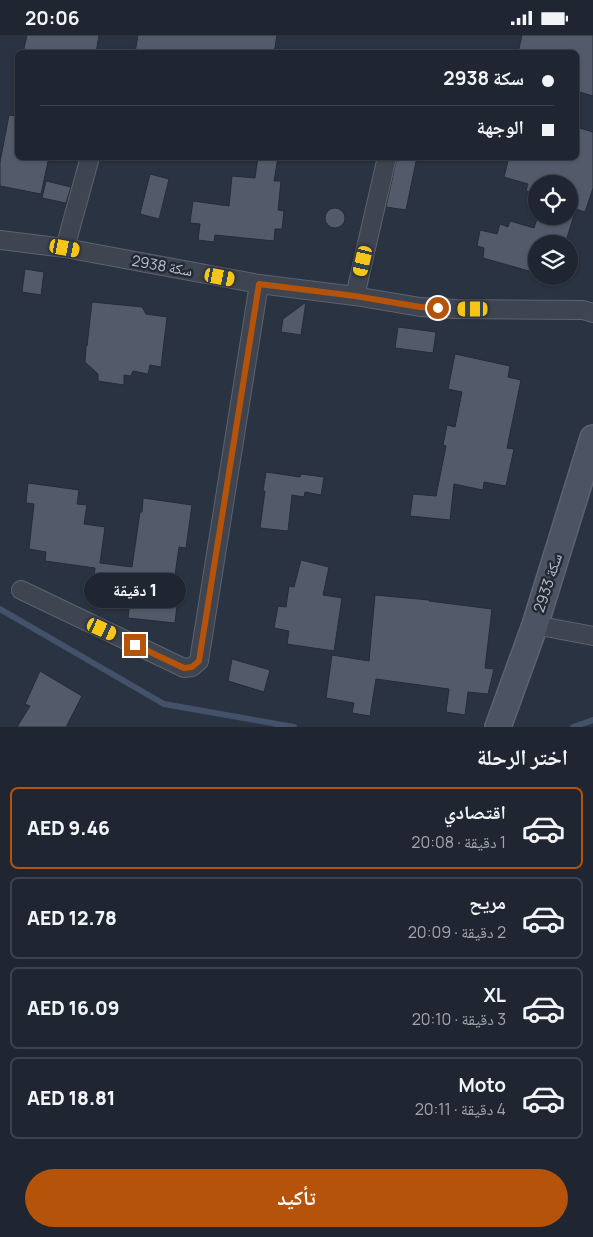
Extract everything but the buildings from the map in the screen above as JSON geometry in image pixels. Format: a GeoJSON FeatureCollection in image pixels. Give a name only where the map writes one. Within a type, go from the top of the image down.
{"type":"FeatureCollection","features":[{"type":"Feature","properties":{"kind":"street"},"geometry":{"type":"LineString","coordinates":[[65,248],[89,160]]}},
{"type":"Feature","properties":{"kind":"street"},"geometry":{"type":"LineString","coordinates":[[355,296],[386,160]]}},
{"type":"Feature","properties":{"kind":"street","name":"سكة 2938"},"geometry":{"type":"LineString","coordinates":[[0,240],[65,248],[259,284],[355,296],[420,307],[582,310],[593,313]]}},
{"type":"Feature","properties":{"kind":"street"},"geometry":{"type":"LineString","coordinates":[[21,590],[184,668],[192,667],[199,661],[259,284]]}},
{"type":"Feature","properties":{"kind":"street","name":"سكة 2933"},"geometry":{"type":"LineString","coordinates":[[498,727],[535,625],[593,438]]}},
{"type":"Feature","properties":{"kind":"street"},"geometry":{"type":"LineString","coordinates":[[535,625],[593,636]]}},
{"type":"Feature","properties":{"kind":"waterway"},"geometry":{"type":"LineString","coordinates":[[0,609],[164,704],[294,727]]}},
{"type":"Feature","properties":{"kind":"waterway"},"geometry":{"type":"LineString","coordinates":[[573,727],[593,720]]}},
{"type":"Feature","properties":{"kind":"route"},"geometry":{"type":"LineString","coordinates":[[135,645],[184,668],[192,667],[199,661],[259,284],[438,308]]}}]}
